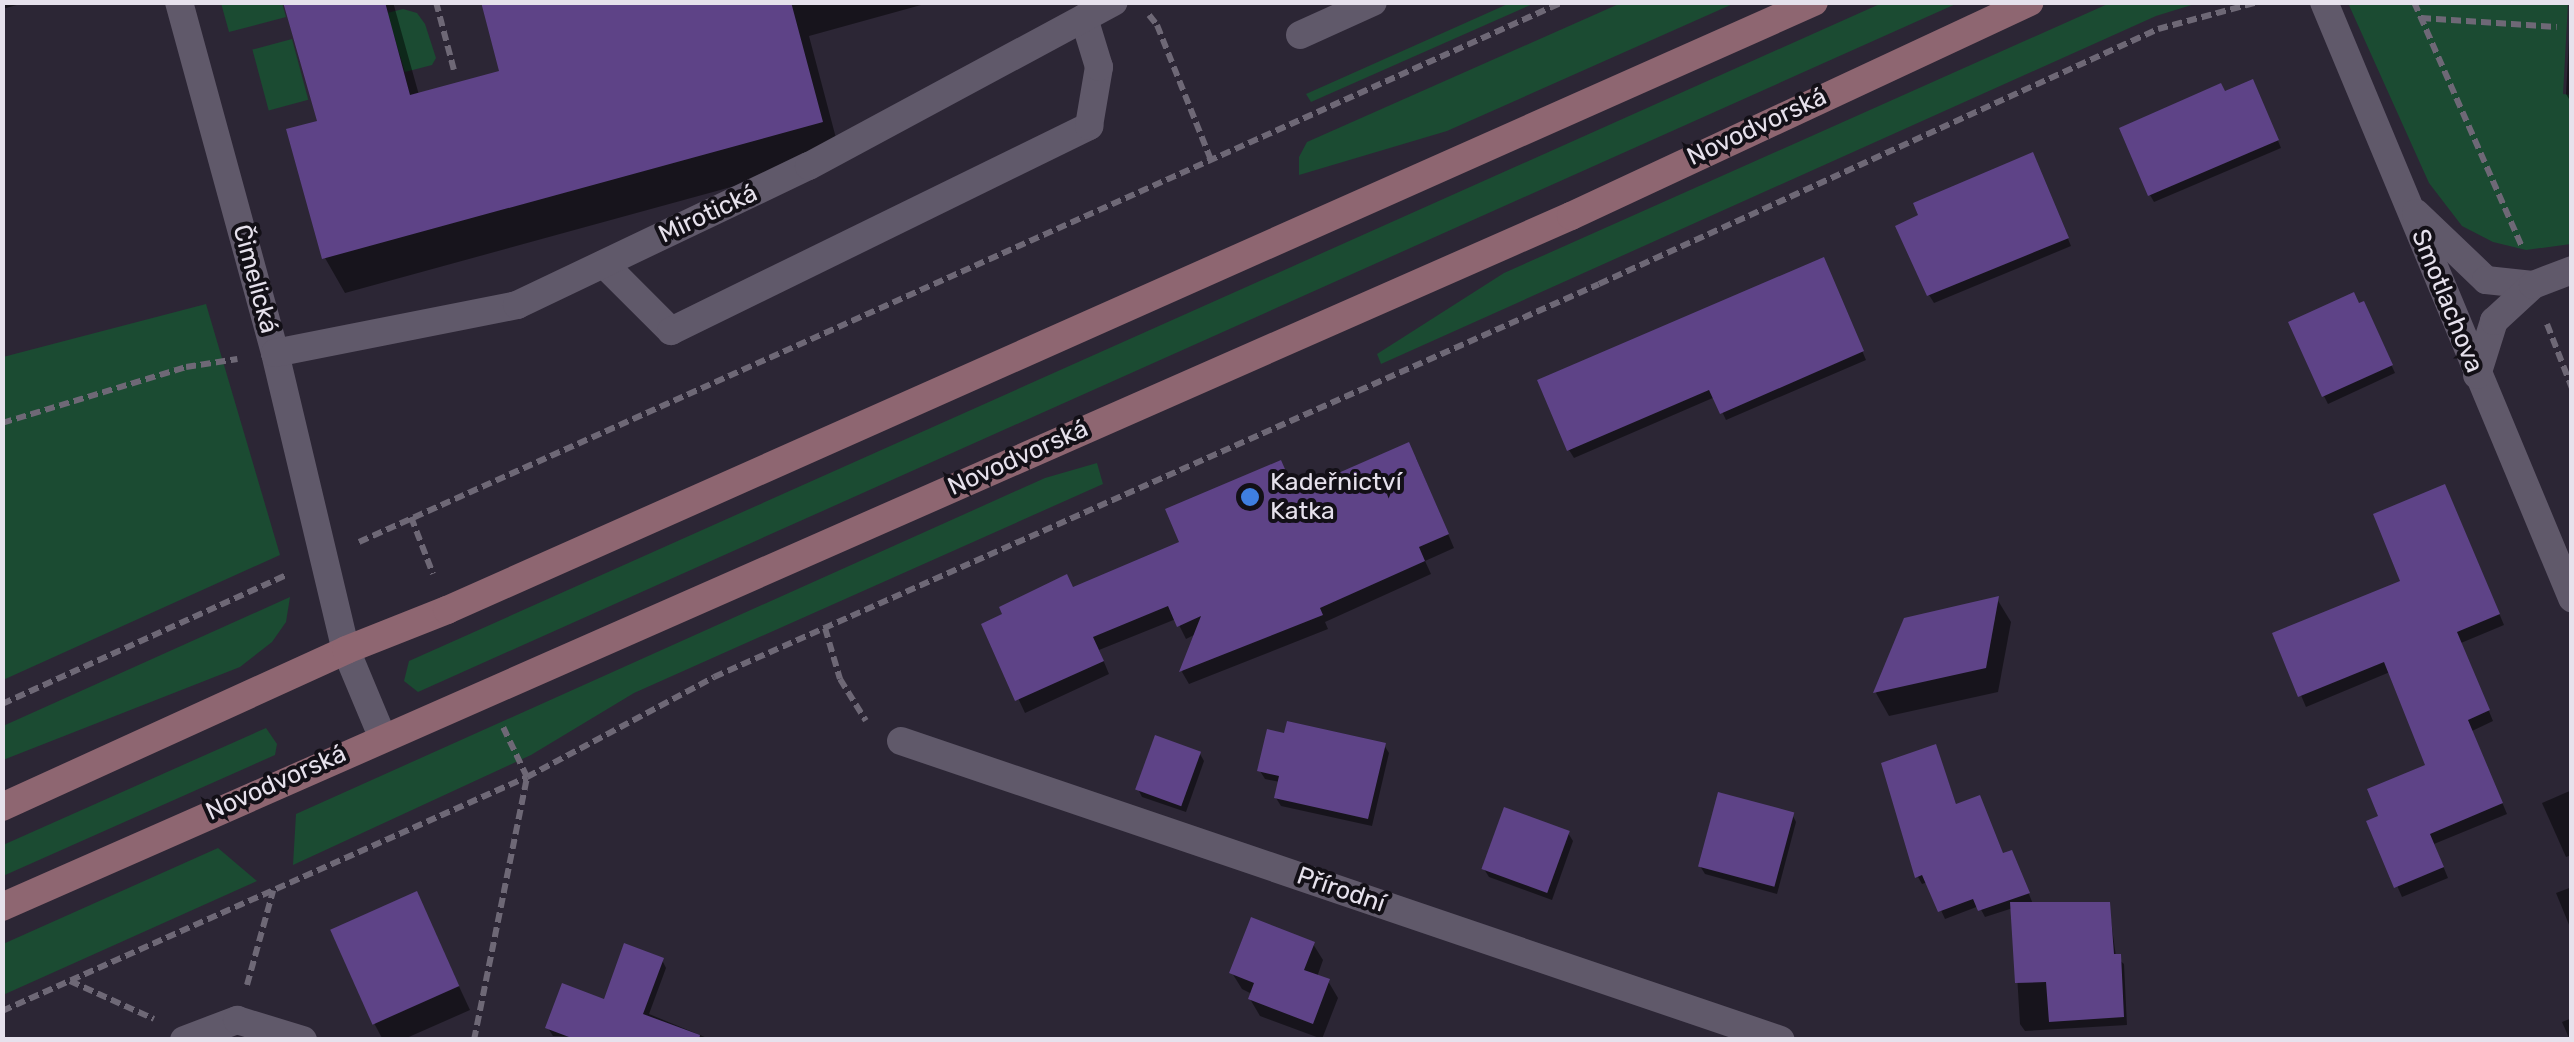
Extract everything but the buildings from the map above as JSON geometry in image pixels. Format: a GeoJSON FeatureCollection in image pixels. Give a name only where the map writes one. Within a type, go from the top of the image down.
{"type":"FeatureCollection","features":[{"type":"Feature","properties":{"kind":"main road"},"geometry":{"type":"LineString","coordinates":[[2,808],[346,650],[447,610],[1814,2]]}},
{"type":"Feature","properties":{"kind":"main road","name":"Novodvorská"},"geometry":{"type":"LineString","coordinates":[[2,907],[382,736],[1570,216],[2030,2]]}},
{"type":"Feature","properties":{"kind":"street","name":"Čimelická"},"geometry":{"type":"LineString","coordinates":[[178,2],[275,353],[346,650]]}},
{"type":"Feature","properties":{"kind":"street","name":"Mirotická"},"geometry":{"type":"LineString","coordinates":[[275,353],[517,305],[808,166],[1114,2]]}},
{"type":"Feature","properties":{"kind":"street"},"geometry":{"type":"LineString","coordinates":[[1300,35],[1373,2]]}},
{"type":"Feature","properties":{"kind":"street","name":"Smotlachova"},"geometry":{"type":"LineString","coordinates":[[2324,2],[2572,598]]}},
{"type":"Feature","properties":{"kind":"street"},"geometry":{"type":"LineString","coordinates":[[604,264],[671,331],[1089,126],[1099,67],[1084,18]]}},
{"type":"Feature","properties":{"kind":"street"},"geometry":{"type":"LineString","coordinates":[[2407,204],[2486,280],[2533,284]]}},
{"type":"Feature","properties":{"kind":"street"},"geometry":{"type":"LineString","coordinates":[[2477,375],[2494,320],[2533,284],[2572,270]]}},
{"type":"Feature","properties":{"kind":"street"},"geometry":{"type":"LineString","coordinates":[[346,650],[382,736]]}},
{"type":"Feature","properties":{"kind":"street","name":"Přírodní"},"geometry":{"type":"LineString","coordinates":[[901,741],[1781,1040]]}},
{"type":"Feature","properties":{"kind":"street"},"geometry":{"type":"LineString","coordinates":[[188,1038],[237,1020],[303,1040]]}},
{"type":"Feature","properties":{"kind":"path"},"geometry":{"type":"LineString","coordinates":[[436,2],[454,70]]}},
{"type":"Feature","properties":{"kind":"path"},"geometry":{"type":"LineString","coordinates":[[1138,2],[1157,24],[1211,160]]}},
{"type":"Feature","properties":{"kind":"path"},"geometry":{"type":"LineString","coordinates":[[2,704],[1563,2]]}},
{"type":"Feature","properties":{"kind":"path"},"geometry":{"type":"LineString","coordinates":[[2,1011],[527,777],[714,677],[1635,268],[2158,29],[2258,2]]}},
{"type":"Feature","properties":{"kind":"path"},"geometry":{"type":"LineString","coordinates":[[2414,2],[2515,226],[2572,388]]}},
{"type":"Feature","properties":{"kind":"path"},"geometry":{"type":"LineString","coordinates":[[2421,18],[2557,27]]}},
{"type":"Feature","properties":{"kind":"path"},"geometry":{"type":"LineString","coordinates":[[2,424],[186,367],[275,353]]}},
{"type":"Feature","properties":{"kind":"path"},"geometry":{"type":"LineString","coordinates":[[411,517],[435,580]]}},
{"type":"Feature","properties":{"kind":"path"},"geometry":{"type":"LineString","coordinates":[[825,628],[840,679],[861,719],[901,741]]}},
{"type":"Feature","properties":{"kind":"path"},"geometry":{"type":"LineString","coordinates":[[474,1040],[527,777],[502,724]]}},
{"type":"Feature","properties":{"kind":"path"},"geometry":{"type":"LineString","coordinates":[[237,1020],[274,890]]}},
{"type":"Feature","properties":{"kind":"path"},"geometry":{"type":"LineString","coordinates":[[70,981],[188,1038]]}},
{"type":"Feature","properties":{"kind":"green space"},"geometry":{"type":"Polygon","coordinates":[[[221,3],[282,3],[286,17],[229,32],[221,3]]]}},
{"type":"Feature","properties":{"kind":"green space"},"geometry":{"type":"Polygon","coordinates":[[[1510,3],[1535,3],[1311,102],[1306,94],[1510,3]]]}},
{"type":"Feature","properties":{"kind":"green space"},"geometry":{"type":"Polygon","coordinates":[[[1621,3],[1735,3],[1447,131],[1299,175],[1299,157],[1307,142],[1621,3]]]}},
{"type":"Feature","properties":{"kind":"green space"},"geometry":{"type":"Polygon","coordinates":[[[1882,3],[1958,3],[418,692],[404,681],[409,661],[1882,3]]]}},
{"type":"Feature","properties":{"kind":"green space"},"geometry":{"type":"Polygon","coordinates":[[[2110,3],[2198,3],[2156,16],[1381,364],[1377,354],[1504,273],[2110,3]]]}},
{"type":"Feature","properties":{"kind":"green space"},"geometry":{"type":"Polygon","coordinates":[[[2348,3],[2568,3],[2563,94],[2571,95],[2571,244],[2526,250],[2493,242],[2462,226],[2429,183],[2348,3]]]}},
{"type":"Feature","properties":{"kind":"green space"},"geometry":{"type":"Polygon","coordinates":[[[403,9],[417,13],[425,24],[436,58],[432,65],[405,72],[387,13],[403,9]]]}},
{"type":"Feature","properties":{"kind":"green space"},"geometry":{"type":"Polygon","coordinates":[[[292,39],[308,100],[269,110],[252,50],[292,39]]]}},
{"type":"Feature","properties":{"kind":"green space"},"geometry":{"type":"Polygon","coordinates":[[[206,304],[280,555],[3,680],[3,357],[206,304]]]}},
{"type":"Feature","properties":{"kind":"green space"},"geometry":{"type":"Polygon","coordinates":[[[1097,463],[1103,484],[634,693],[531,755],[293,865],[296,814],[1045,478],[1097,463]]]}},
{"type":"Feature","properties":{"kind":"green space"},"geometry":{"type":"Polygon","coordinates":[[[290,597],[286,622],[272,642],[240,667],[3,760],[3,726],[290,597]]]}},
{"type":"Feature","properties":{"kind":"green space"},"geometry":{"type":"Polygon","coordinates":[[[266,728],[277,744],[275,755],[3,876],[3,845],[266,728]]]}},
{"type":"Feature","properties":{"kind":"green space"},"geometry":{"type":"Polygon","coordinates":[[[218,848],[257,881],[3,995],[3,944],[218,848]]]}},
{"type":"Feature","properties":{"kind":"place","name":"Kadeřnictví Katka"},"geometry":{"type":"Point","coordinates":[1250,497]}}]}
